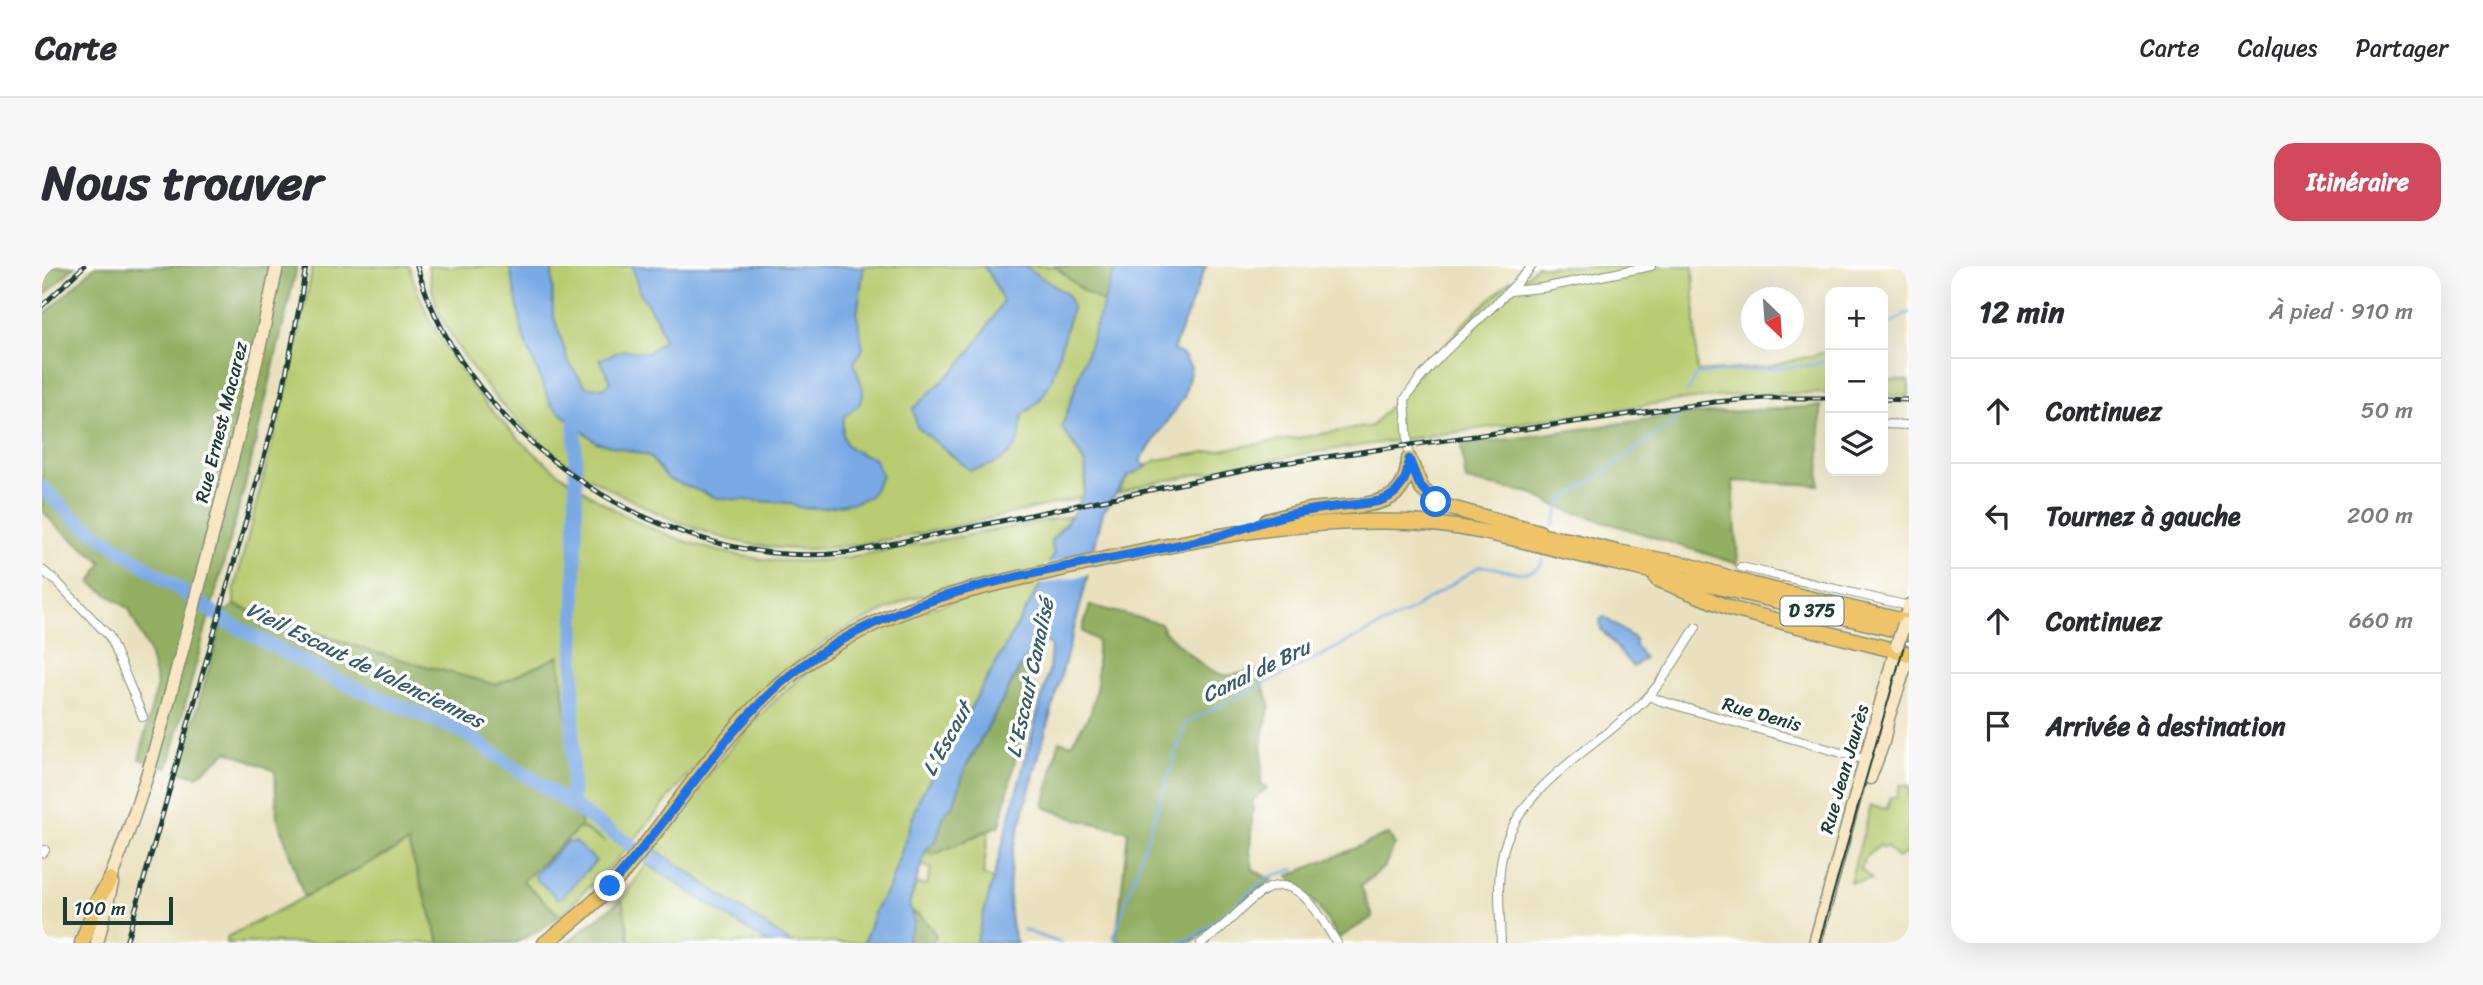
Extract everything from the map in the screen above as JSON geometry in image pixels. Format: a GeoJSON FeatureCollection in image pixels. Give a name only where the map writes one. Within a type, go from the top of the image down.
{"type":"FeatureCollection","features":[{"type":"Feature","properties":{"kind":"main road","name":"Rue Ernest Macarez"},"geometry":{"type":"LineString","coordinates":[[121,853],[146,780],[199,587],[259,351],[276,266]]}},
{"type":"Feature","properties":{"kind":"main road"},"geometry":{"type":"LineString","coordinates":[[1215,537],[1293,513],[1388,498],[1402,485],[1408,471],[1409,459]]}},
{"type":"Feature","properties":{"kind":"main road"},"geometry":{"type":"LineString","coordinates":[[1409,459],[1419,484],[1429,497],[1440,505],[1573,541],[1624,559],[1723,606],[1903,651]]}},
{"type":"Feature","properties":{"kind":"main road","name":"D 375"},"geometry":{"type":"LineString","coordinates":[[545,943],[581,914],[628,866],[736,727],[771,692],[804,665],[850,635],[894,614],[931,600],[1017,579],[1111,557],[1270,528],[1321,523],[1406,522],[1452,527],[1624,559],[1715,587],[1907,618]]}},
{"type":"Feature","properties":{"kind":"main road"},"geometry":{"type":"LineString","coordinates":[[1452,527],[1498,529],[1573,541]]}},
{"type":"Feature","properties":{"kind":"main road"},"geometry":{"type":"LineString","coordinates":[[1624,559],[1688,565],[1753,585],[1907,618]]}},
{"type":"Feature","properties":{"kind":"main road","name":"Rue Jean Jaurès"},"geometry":{"type":"LineString","coordinates":[[1823,943],[1874,764],[1883,743],[1903,651],[1907,618]]}},
{"type":"Feature","properties":{"kind":"main road","name":"Rue Jean Jaurès"},"geometry":{"type":"LineString","coordinates":[[1815,943],[1866,760],[1903,651]]}},
{"type":"Feature","properties":{"kind":"main road"},"geometry":{"type":"LineString","coordinates":[[88,943],[121,853]]}},
{"type":"Feature","properties":{"kind":"main road"},"geometry":{"type":"LineString","coordinates":[[97,943],[121,853]]}},
{"type":"Feature","properties":{"kind":"main road"},"geometry":{"type":"LineString","coordinates":[[82,943],[97,902],[110,880]]}},
{"type":"Feature","properties":{"kind":"street"},"geometry":{"type":"LineString","coordinates":[[1409,459],[1405,399],[1465,331],[1510,291],[1532,266]]}},
{"type":"Feature","properties":{"kind":"street"},"geometry":{"type":"LineString","coordinates":[[1510,291],[1542,288],[1651,266]]}},
{"type":"Feature","properties":{"kind":"street"},"geometry":{"type":"LineString","coordinates":[[1888,424],[1909,425]]}},
{"type":"Feature","properties":{"kind":"street"},"geometry":{"type":"LineString","coordinates":[[1741,568],[1907,618]]}},
{"type":"Feature","properties":{"kind":"street"},"geometry":{"type":"LineString","coordinates":[[42,570],[109,636],[143,717]]}},
{"type":"Feature","properties":{"kind":"street"},"geometry":{"type":"LineString","coordinates":[[1501,943],[1500,866],[1506,841],[1516,820],[1561,770],[1649,696],[1696,627]]}},
{"type":"Feature","properties":{"kind":"street","name":"Rue Denis"},"geometry":{"type":"LineString","coordinates":[[1649,696],[1866,760]]}},
{"type":"Feature","properties":{"kind":"street"},"geometry":{"type":"LineString","coordinates":[[1201,943],[1258,895],[1281,885],[1294,889],[1307,900],[1337,943]]}},
{"type":"Feature","properties":{"kind":"green space"},"geometry":{"type":"Polygon","coordinates":[[[42,266],[75,266],[42,298],[42,266]]]}},
{"type":"Feature","properties":{"kind":"green space"},"geometry":{"type":"Polygon","coordinates":[[[95,266],[297,266],[249,470],[168,767],[139,759],[157,685],[149,652],[129,609],[91,583],[102,562],[55,525],[42,510],[42,317],[95,266]]]}},
{"type":"Feature","properties":{"kind":"green space"},"geometry":{"type":"Polygon","coordinates":[[[313,266],[409,266],[435,329],[474,389],[523,442],[580,488],[643,524],[710,549],[780,560],[849,557],[1071,516],[1050,542],[1054,552],[1047,570],[911,598],[837,634],[781,672],[743,709],[624,852],[560,916],[522,881],[579,828],[606,842],[581,826],[570,726],[497,685],[373,652],[234,605],[234,590],[294,359],[313,266]]]}},
{"type":"Feature","properties":{"kind":"green space"},"geometry":{"type":"Polygon","coordinates":[[[428,266],[1055,266],[1082,290],[1104,303],[1062,427],[1086,466],[1083,497],[917,534],[830,548],[782,548],[745,543],[675,521],[583,474],[540,442],[500,403],[451,336],[437,308],[428,266]]]}},
{"type":"Feature","properties":{"kind":"green space"},"geometry":{"type":"Polygon","coordinates":[[[1055,266],[1116,266],[1104,303],[1082,290],[1055,266]]]}},
{"type":"Feature","properties":{"kind":"green space"},"geometry":{"type":"Polygon","coordinates":[[[1536,266],[1693,266],[1697,372],[1767,367],[1825,352],[1825,393],[1753,394],[1681,400],[1309,453],[1147,484],[1118,493],[1128,476],[1157,460],[1372,426],[1468,319],[1511,280],[1523,280],[1536,266]]]}},
{"type":"Feature","properties":{"kind":"green space"},"geometry":{"type":"Polygon","coordinates":[[[1888,380],[1909,381],[1909,396],[1888,395],[1888,380]]]}},
{"type":"Feature","properties":{"kind":"green space"},"geometry":{"type":"Polygon","coordinates":[[[1821,406],[1819,485],[1733,481],[1738,564],[1558,507],[1531,493],[1466,481],[1461,446],[1678,415],[1821,406]]]}},
{"type":"Feature","properties":{"kind":"green space"},"geometry":{"type":"Polygon","coordinates":[[[1042,581],[919,799],[889,888],[876,908],[864,943],[791,943],[652,847],[749,727],[776,699],[836,651],[869,632],[911,615],[1042,581]]]}},
{"type":"Feature","properties":{"kind":"green space"},"geometry":{"type":"Polygon","coordinates":[[[234,605],[373,652],[496,685],[559,656],[581,826],[523,881],[560,916],[515,943],[440,943],[408,843],[304,897],[277,816],[275,771],[228,751],[197,776],[179,771],[225,612],[234,605]]]}},
{"type":"Feature","properties":{"kind":"green space"},"geometry":{"type":"Polygon","coordinates":[[[1090,605],[1162,624],[1163,630],[1214,672],[1232,675],[1254,669],[1261,679],[1270,705],[1263,736],[1261,783],[1267,788],[1253,800],[1250,851],[1253,870],[1272,880],[1193,941],[1120,943],[1114,935],[1117,933],[1128,831],[1079,820],[1044,807],[1059,741],[1071,744],[1091,712],[1097,684],[1097,641],[1082,631],[1090,605]]]}},
{"type":"Feature","properties":{"kind":"green space"},"geometry":{"type":"Polygon","coordinates":[[[1025,660],[1029,660],[1031,691],[1000,825],[933,855],[926,850],[936,840],[944,815],[953,805],[966,767],[1025,660]]]}},
{"type":"Feature","properties":{"kind":"green space"},"geometry":{"type":"Polygon","coordinates":[[[1900,785],[1909,786],[1909,852],[1897,858],[1886,846],[1883,848],[1880,845],[1862,861],[1864,864],[1860,868],[1872,880],[1850,882],[1871,806],[1887,809],[1890,797],[1896,798],[1900,785]]]}},
{"type":"Feature","properties":{"kind":"green space"},"geometry":{"type":"Polygon","coordinates":[[[989,829],[983,875],[993,879],[976,943],[932,943],[936,935],[920,915],[911,912],[909,905],[916,884],[927,885],[931,869],[921,865],[926,850],[933,855],[989,829]]]}},
{"type":"Feature","properties":{"kind":"green space"},"geometry":{"type":"Polygon","coordinates":[[[1389,834],[1395,845],[1384,867],[1361,886],[1373,917],[1339,938],[1318,907],[1288,876],[1389,834]]]}},
{"type":"Feature","properties":{"kind":"green space"},"geometry":{"type":"Polygon","coordinates":[[[408,843],[440,943],[226,943],[227,937],[408,843]]]}},
{"type":"Feature","properties":{"kind":"green space"},"geometry":{"type":"Polygon","coordinates":[[[647,864],[768,943],[630,943],[622,899],[647,864]]]}},
{"type":"Feature","properties":{"kind":"green space"},"geometry":{"type":"Polygon","coordinates":[[[622,899],[630,943],[566,943],[622,899]]]}},
{"type":"Feature","properties":{"kind":"green space"},"geometry":{"type":"Polygon","coordinates":[[[911,912],[920,915],[936,935],[932,943],[905,943],[914,923],[911,912]]]}},
{"type":"Feature","properties":{"kind":"water"},"geometry":{"type":"Polygon","coordinates":[[[510,266],[552,266],[553,314],[568,361],[586,387],[603,388],[611,382],[600,359],[624,350],[648,353],[664,340],[656,318],[640,293],[632,266],[864,266],[857,315],[863,349],[854,363],[863,393],[859,404],[844,416],[843,434],[851,449],[874,458],[882,476],[870,496],[856,502],[823,508],[717,498],[668,479],[649,456],[596,442],[551,405],[524,339],[510,266]]]}},
{"type":"Feature","properties":{"kind":"water"},"geometry":{"type":"Polygon","coordinates":[[[983,266],[1024,266],[1068,295],[1072,308],[1051,382],[1039,401],[1022,416],[1016,445],[999,461],[970,470],[917,427],[913,409],[966,357],[1003,301],[983,266]]]}},
{"type":"Feature","properties":{"kind":"water"},"geometry":{"type":"Polygon","coordinates":[[[1116,266],[1206,266],[1173,350],[1184,356],[1191,368],[1184,397],[1140,461],[1147,467],[1128,476],[1103,512],[1081,603],[1013,850],[1010,911],[1017,943],[976,943],[1049,671],[1051,646],[1045,640],[1040,641],[1029,660],[1024,660],[966,767],[953,805],[944,815],[936,840],[926,850],[909,904],[914,923],[905,943],[864,943],[876,908],[889,888],[919,799],[1042,582],[1054,552],[1050,542],[1071,517],[1082,496],[1085,465],[1062,427],[1116,266]]]}},
{"type":"Feature","properties":{"kind":"water"},"geometry":{"type":"Polygon","coordinates":[[[1604,617],[1635,639],[1635,645],[1644,658],[1633,667],[1601,629],[1600,620],[1604,617]]]}},
{"type":"Feature","properties":{"kind":"water"},"geometry":{"type":"Polygon","coordinates":[[[567,842],[575,842],[596,861],[558,899],[535,878],[535,874],[567,842]]]}},
{"type":"Feature","properties":{"kind":"water"},"geometry":{"type":"Polygon","coordinates":[[[652,847],[791,943],[768,943],[647,864],[643,859],[652,847]]]}},
{"type":"Feature","properties":{"kind":"pier"},"geometry":{"type":"Polygon","coordinates":[[[1097,553],[1092,574],[1036,585],[1045,565],[1097,553]]]}},
{"type":"Feature","properties":{"kind":"waterway","name":"Canal de Bru"},"geometry":{"type":"LineString","coordinates":[[1888,324],[1909,313]]}},
{"type":"Feature","properties":{"kind":"waterway","name":"Canal de Bru"},"geometry":{"type":"LineString","coordinates":[[1688,392],[1695,376],[1699,374],[1814,365],[1825,360]]}},
{"type":"Feature","properties":{"kind":"waterway","name":"Canal de Bru"},"geometry":{"type":"LineString","coordinates":[[1553,526],[1562,501],[1674,423],[1679,413]]}},
{"type":"Feature","properties":{"kind":"waterway"},"geometry":{"type":"LineString","coordinates":[[572,806],[575,422]]}},
{"type":"Feature","properties":{"kind":"waterway","name":"Vieil Escaut de Valenciennes"},"geometry":{"type":"LineString","coordinates":[[42,487],[73,517],[229,623],[339,681],[461,731],[650,858]]}},
{"type":"Feature","properties":{"kind":"waterway","name":"Canal de Bru"},"geometry":{"type":"LineString","coordinates":[[1117,943],[1114,937],[1186,723],[1410,611],[1480,566],[1526,572],[1540,567],[1543,559]]}},
{"type":"Feature","properties":{"kind":"waterway","name":"Canal de Bru"},"geometry":{"type":"LineString","coordinates":[[1176,943],[1193,938],[1269,877],[1295,869]]}},
{"type":"Feature","properties":{"kind":"waterway"},"geometry":{"type":"LineString","coordinates":[[1023,930],[1061,943]]}},
{"type":"Feature","properties":{"kind":"tram line"},"geometry":{"type":"LineString","coordinates":[[1819,943],[1909,628]]}},
{"type":"Feature","properties":{"kind":"railway"},"geometry":{"type":"LineString","coordinates":[[42,306],[84,266]]}},
{"type":"Feature","properties":{"kind":"railway"},"geometry":{"type":"LineString","coordinates":[[126,943],[283,390],[306,266]]}},
{"type":"Feature","properties":{"kind":"railway"},"geometry":{"type":"LineString","coordinates":[[417,266],[443,330],[481,388],[529,440],[585,484],[648,518],[715,542],[783,554],[852,552],[1276,464],[1715,402],[1765,398],[1825,398]]}},
{"type":"Feature","properties":{"kind":"railway"},"geometry":{"type":"LineString","coordinates":[[1888,399],[1909,400]]}},
{"type":"Feature","properties":{"kind":"route"},"geometry":{"type":"LineString","coordinates":[[610,886],[720,746],[749,714],[804,665],[850,635],[886,617],[967,590],[1111,557],[1215,537],[1293,513],[1380,501],[1398,492],[1408,471],[1409,459],[1419,484],[1436,502]]}},
{"type":"Feature","properties":{"kind":"water label","name":"L'Escaut Canalisé"},"geometry":{"type":"Point","coordinates":[1030,678]}},
{"type":"Feature","properties":{"kind":"water label","name":"L'Escaut"},"geometry":{"type":"Point","coordinates":[947,739]}}]}
